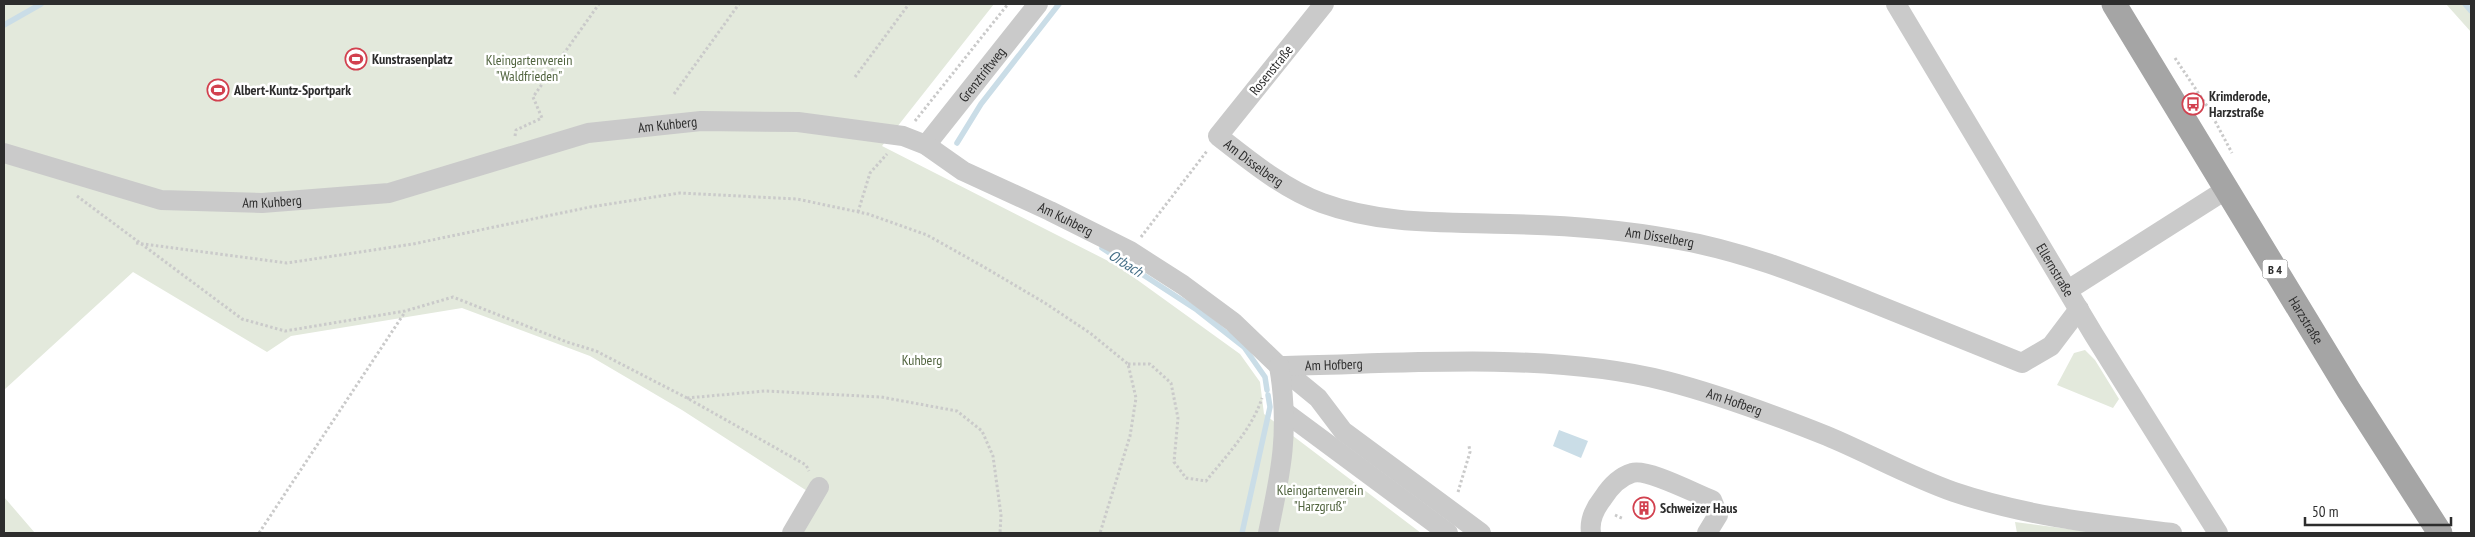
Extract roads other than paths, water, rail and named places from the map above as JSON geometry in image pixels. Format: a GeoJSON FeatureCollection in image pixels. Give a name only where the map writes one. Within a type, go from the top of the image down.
{"type":"FeatureCollection","features":[{"type":"Feature","properties":{"kind":"main road","name":"Harzstraße"},"geometry":{"type":"LineString","coordinates":[[2114,4],[2349,391],[2440,533]]}},
{"type":"Feature","properties":{"kind":"street","name":"Grenztriftweg"},"geometry":{"type":"LineString","coordinates":[[926,145],[1038,4]]}},
{"type":"Feature","properties":{"kind":"street","name":"Rosenstraße"},"geometry":{"type":"LineString","coordinates":[[1218,136],[1324,4]]}},
{"type":"Feature","properties":{"kind":"street","name":"Ellernstraße"},"geometry":{"type":"LineString","coordinates":[[1896,4],[2079,309],[2218,533]]}},
{"type":"Feature","properties":{"kind":"street","name":"Am Kuhberg"},"geometry":{"type":"LineString","coordinates":[[4,153],[161,200],[262,203],[389,192],[588,133],[701,121],[798,122],[903,136],[926,145],[962,171],[1050,210],[1130,251],[1183,286],[1233,322],[1279,366],[1318,398],[1343,431],[1481,533]]}},
{"type":"Feature","properties":{"kind":"street","name":"Am Disselberg"},"geometry":{"type":"LineString","coordinates":[[1218,136],[1253,163],[1322,203],[1399,221],[1537,225],[1621,231],[1683,241],[1735,253],[1799,274],[2022,363],[2051,346],[2079,309]]}},
{"type":"Feature","properties":{"kind":"street"},"geometry":{"type":"LineString","coordinates":[[2068,290],[2227,189]]}},
{"type":"Feature","properties":{"kind":"street","name":"Am Hofberg"},"geometry":{"type":"LineString","coordinates":[[1279,366],[1483,363],[1552,365],[1663,380],[1745,405],[1828,436],[1952,492],[2064,520],[2172,533]]}},
{"type":"Feature","properties":{"kind":"street"},"geometry":{"type":"LineString","coordinates":[[1268,533],[1282,470],[1286,413],[1279,366]]}},
{"type":"Feature","properties":{"kind":"street"},"geometry":{"type":"LineString","coordinates":[[1286,413],[1448,533]]}},
{"type":"Feature","properties":{"kind":"street"},"geometry":{"type":"LineString","coordinates":[[1590,533],[1590,526],[1597,506],[1613,484],[1633,472],[1657,476],[1712,500],[1718,515],[1707,533]]}},
{"type":"Feature","properties":{"kind":"street"},"geometry":{"type":"LineString","coordinates":[[792,533],[819,487]]}},
{"type":"Feature","properties":{"kind":"water"},"geometry":{"type":"Polygon","coordinates":[[[1559,430],[1588,441],[1581,458],[1553,446],[1559,430]]]}},
{"type":"Feature","properties":{"kind":"waterway"},"geometry":{"type":"LineString","coordinates":[[4,25],[41,4]]}},
{"type":"Feature","properties":{"kind":"waterway","name":"Orbach"},"geometry":{"type":"LineString","coordinates":[[957,143],[981,104],[1059,4]]}},
{"type":"Feature","properties":{"kind":"waterway"},"geometry":{"type":"LineString","coordinates":[[2465,4],[2471,11]]}},
{"type":"Feature","properties":{"kind":"waterway","name":"Orbach"},"geometry":{"type":"LineString","coordinates":[[1102,248],[1197,310],[1244,347],[1265,377],[1267,390]]}},
{"type":"Feature","properties":{"kind":"waterway","name":"Orbach"},"geometry":{"type":"LineString","coordinates":[[1242,533],[1270,407],[1268,395]]}},
{"type":"Feature","properties":{"kind":"place","name":"Kunstrasenplatz"},"geometry":{"type":"Point","coordinates":[356,59]}},
{"type":"Feature","properties":{"kind":"place","name":"Albert-Kuntz-Sportpark"},"geometry":{"type":"Point","coordinates":[218,90]}},
{"type":"Feature","properties":{"kind":"place","name":"Krimderode, Harzstraße"},"geometry":{"type":"Point","coordinates":[2193,104]}},
{"type":"Feature","properties":{"kind":"place","name":"Schweizer Haus"},"geometry":{"type":"Point","coordinates":[1644,508]}},
{"type":"Feature","properties":{"kind":"park label","name":"Kleingartenverein \"Waldfrieden\""},"geometry":{"type":"Point","coordinates":[529,68]}},
{"type":"Feature","properties":{"kind":"park label","name":"Kuhberg"},"geometry":{"type":"Point","coordinates":[922,360]}},
{"type":"Feature","properties":{"kind":"park label","name":"Kleingartenverein \"Harzgruß\""},"geometry":{"type":"Point","coordinates":[1320,498]}}]}
